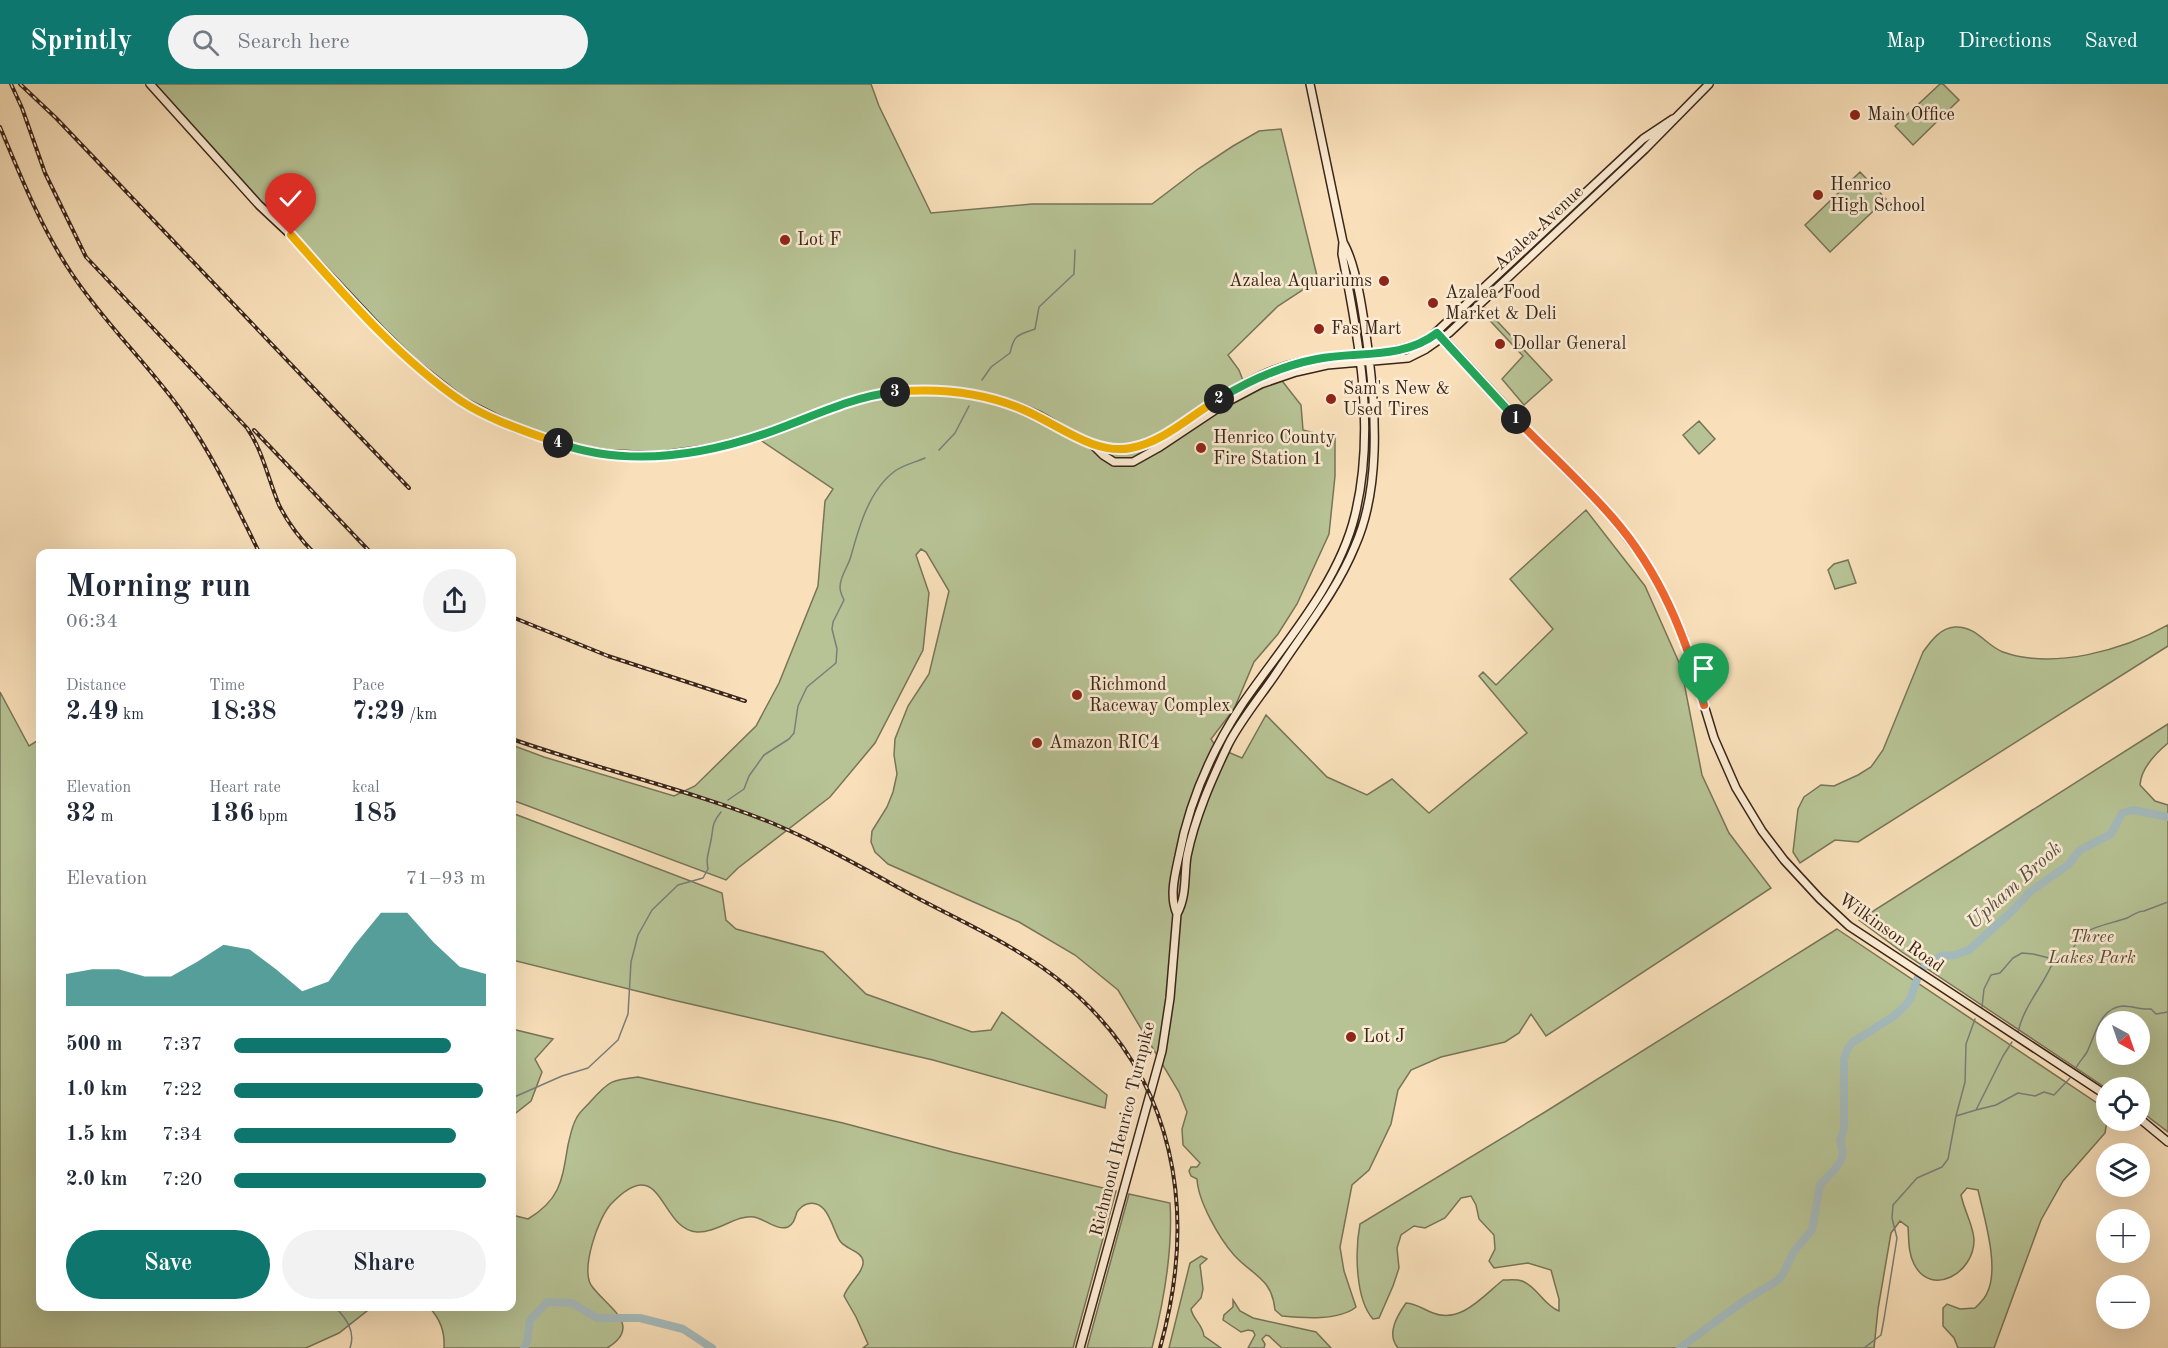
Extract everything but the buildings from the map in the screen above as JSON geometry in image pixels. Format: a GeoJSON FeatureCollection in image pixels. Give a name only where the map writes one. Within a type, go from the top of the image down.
{"type":"FeatureCollection","features":[{"type":"Feature","properties":{"kind":"main road","name":"Azalea Avenue"},"geometry":{"type":"LineString","coordinates":[[150,84],[259,205],[291,235],[415,364],[462,401],[515,428],[577,449],[627,456],[657,456],[699,451],[734,444],[777,430],[844,403],[874,395],[927,390],[971,394],[1020,408],[1093,446],[1114,462],[1133,462],[1227,402],[1262,384],[1314,368],[1365,358]]}},
{"type":"Feature","properties":{"kind":"main road","name":"Richmond Henrico Turnpike"},"geometry":{"type":"LineString","coordinates":[[1080,1348],[1162,1051],[1178,914],[1173,904],[1174,882],[1192,801],[1216,747],[1240,708],[1291,637],[1330,577],[1355,517],[1364,450],[1365,358],[1342,254],[1343,242],[1310,84]]}},
{"type":"Feature","properties":{"kind":"main road","name":"Azalea Avenue"},"geometry":{"type":"LineString","coordinates":[[1093,446],[1111,449],[1136,447],[1157,439],[1206,406],[1260,376],[1284,367],[1317,359],[1408,358],[1426,349],[1645,149],[1709,84]]}},
{"type":"Feature","properties":{"kind":"main road","name":"Wilkinson Road"},"geometry":{"type":"LineString","coordinates":[[1439,335],[1612,517],[1645,561],[1668,602],[1683,636],[1709,723],[1725,764],[1748,809],[1775,848],[1814,893],[1842,921],[2096,1088]]}},
{"type":"Feature","properties":{"kind":"main road"},"geometry":{"type":"LineString","coordinates":[[2150,1127],[2168,1142]]}},
{"type":"Feature","properties":{"kind":"green space","name":"Richmond Raceway Complex"},"geometry":{"type":"Polygon","coordinates":[[[150,84],[871,84],[879,106],[931,213],[1032,204],[1152,204],[1233,146],[1259,131],[1281,129],[1318,280],[1278,306],[1228,355],[1239,370],[1247,391],[1279,377],[1301,405],[1303,430],[1335,438],[1335,476],[1329,534],[1297,604],[1278,634],[1254,662],[1234,709],[1211,739],[1216,747],[1242,758],[1266,715],[1327,777],[1367,795],[1392,779],[1429,813],[1527,733],[1479,676],[1483,672],[1496,685],[1553,629],[1510,579],[1586,510],[1645,586],[1681,667],[1702,775],[1729,833],[1771,888],[1546,1036],[1531,1014],[1519,1033],[1505,1042],[1441,1057],[1411,1070],[1398,1090],[1391,1124],[1369,1170],[1352,1185],[1340,1247],[1344,1271],[1356,1307],[1331,1317],[1282,1316],[1275,1310],[1266,1284],[1234,1255],[1210,1219],[1201,1198],[1197,1179],[1191,1176],[1189,1171],[1191,1167],[1197,1167],[1200,1163],[1183,1145],[1182,1129],[1187,1112],[1179,1092],[1118,990],[1075,955],[1019,922],[888,864],[875,852],[871,842],[872,831],[887,807],[897,774],[894,755],[895,739],[908,706],[929,674],[949,591],[926,552],[921,549],[916,555],[929,593],[923,650],[875,743],[830,797],[738,868],[726,880],[516,801],[516,746],[674,796],[695,786],[756,726],[779,683],[818,586],[825,501],[833,489],[756,437],[657,456],[577,449],[515,428],[462,401],[380,330],[150,84]]]}},
{"type":"Feature","properties":{"kind":"green space"},"geometry":{"type":"Polygon","coordinates":[[[1940,84],[1943,84],[1959,100],[1913,145],[1895,126],[1940,84]]]}},
{"type":"Feature","properties":{"kind":"green space"},"geometry":{"type":"Polygon","coordinates":[[[1860,172],[1886,199],[1830,252],[1805,225],[1860,172]]]}},
{"type":"Feature","properties":{"kind":"green space"},"geometry":{"type":"Polygon","coordinates":[[[1485,308],[1552,380],[1524,405],[1502,379],[1523,356],[1481,311],[1485,308]]]}},
{"type":"Feature","properties":{"kind":"green space"},"geometry":{"type":"Polygon","coordinates":[[[1699,421],[1715,439],[1699,454],[1683,435],[1699,421]]]}},
{"type":"Feature","properties":{"kind":"green space"},"geometry":{"type":"Polygon","coordinates":[[[1848,560],[1856,583],[1835,589],[1828,570],[1834,564],[1848,560]]]}},
{"type":"Feature","properties":{"kind":"green space"},"geometry":{"type":"Polygon","coordinates":[[[2168,625],[2168,646],[1858,842],[1835,840],[1800,863],[1793,852],[1798,809],[1804,797],[1821,785],[1834,786],[1871,767],[1883,750],[1923,652],[1936,636],[1945,630],[1955,627],[1963,628],[1975,633],[2003,652],[2044,659],[2088,655],[2110,649],[2168,625]]]}},
{"type":"Feature","properties":{"kind":"green space"},"geometry":{"type":"Polygon","coordinates":[[[0,692],[29,746],[36,742],[36,1311],[367,1311],[339,1333],[306,1348],[0,1348],[0,692]]]}},
{"type":"Feature","properties":{"kind":"green space","name":"Three Lakes Park"},"geometry":{"type":"Polygon","coordinates":[[[2168,724],[2168,743],[2146,767],[2140,785],[2155,801],[2168,805],[2168,1132],[2150,1118],[2150,1077],[2096,1077],[2096,1081],[1902,952],[1859,920],[2168,724]]]}},
{"type":"Feature","properties":{"kind":"green space"},"geometry":{"type":"Polygon","coordinates":[[[516,815],[722,893],[726,920],[736,929],[823,952],[866,994],[972,1032],[991,1030],[1002,1012],[1107,1095],[1105,1108],[933,1060],[516,961],[516,815]]]}},
{"type":"Feature","properties":{"kind":"green space"},"geometry":{"type":"Polygon","coordinates":[[[1837,929],[2096,1102],[2096,1131],[2105,1131],[2063,1181],[2041,1220],[1994,1348],[1958,1348],[1954,1338],[1943,1326],[1943,1308],[1947,1304],[1960,1309],[1975,1308],[1985,1297],[1991,1283],[1990,1242],[1978,1190],[1967,1188],[1961,1195],[1974,1239],[1972,1251],[1960,1271],[1951,1277],[1941,1280],[1931,1279],[1922,1274],[1914,1264],[1911,1255],[1908,1227],[1900,1221],[1891,1233],[1874,1348],[1398,1348],[1393,1337],[1394,1325],[1406,1303],[1433,1313],[1453,1315],[1471,1307],[1503,1280],[1518,1280],[1528,1284],[1549,1305],[1559,1311],[1559,1299],[1551,1270],[1528,1263],[1494,1268],[1489,1261],[1495,1249],[1494,1235],[1479,1219],[1471,1196],[1461,1198],[1445,1218],[1425,1228],[1414,1226],[1401,1235],[1397,1248],[1399,1268],[1379,1318],[1373,1319],[1367,1310],[1360,1287],[1357,1260],[1360,1224],[1545,1112],[1837,929]]]}},
{"type":"Feature","properties":{"kind":"green space"},"geometry":{"type":"Polygon","coordinates":[[[516,1030],[553,1039],[535,1059],[542,1072],[531,1101],[516,1113],[516,1030]]]}},
{"type":"Feature","properties":{"kind":"green space"},"geometry":{"type":"Polygon","coordinates":[[[638,1077],[843,1123],[1116,1191],[1073,1348],[863,1348],[868,1344],[844,1296],[861,1269],[863,1261],[860,1255],[840,1241],[825,1210],[820,1206],[814,1203],[803,1206],[797,1212],[793,1223],[784,1228],[758,1218],[747,1217],[712,1230],[697,1232],[685,1228],[651,1188],[641,1185],[628,1189],[606,1211],[592,1243],[588,1267],[591,1285],[622,1323],[622,1331],[618,1340],[607,1348],[444,1348],[441,1326],[432,1311],[516,1311],[516,1216],[528,1219],[539,1212],[554,1196],[564,1169],[572,1128],[577,1116],[602,1089],[622,1079],[638,1077]]]}},
{"type":"Feature","properties":{"kind":"green space"},"geometry":{"type":"Polygon","coordinates":[[[1129,1194],[1170,1203],[1167,1276],[1152,1348],[1087,1348],[1129,1194]]]}},
{"type":"Feature","properties":{"kind":"green space"},"geometry":{"type":"Polygon","coordinates":[[[1201,1256],[1207,1259],[1200,1265],[1203,1289],[1201,1298],[1191,1309],[1204,1336],[1221,1348],[1169,1348],[1190,1263],[1201,1256]]]}},
{"type":"Feature","properties":{"kind":"green space"},"geometry":{"type":"Polygon","coordinates":[[[1233,1300],[1240,1311],[1253,1318],[1316,1332],[1331,1348],[1282,1348],[1266,1335],[1262,1339],[1265,1344],[1264,1348],[1248,1348],[1255,1335],[1253,1331],[1241,1332],[1223,1320],[1224,1315],[1233,1307],[1233,1300]]]}},
{"type":"Feature","properties":{"kind":"waterway"},"geometry":{"type":"LineString","coordinates":[[982,380],[991,367],[1010,353],[1017,336],[1035,329],[1039,307],[1074,274],[1075,250]]}},
{"type":"Feature","properties":{"kind":"waterway"},"geometry":{"type":"LineString","coordinates":[[939,450],[955,433],[969,406]]}},
{"type":"Feature","properties":{"kind":"waterway"},"geometry":{"type":"LineString","coordinates":[[728,800],[744,789],[749,776],[764,755],[789,739],[794,733],[798,706],[807,687],[836,663],[837,649],[832,629],[844,600],[840,591],[840,583],[866,510],[878,488],[895,471],[925,458]]}},
{"type":"Feature","properties":{"kind":"waterway","name":"Upham Brook"},"geometry":{"type":"LineString","coordinates":[[1680,1348],[1745,1300],[1777,1281],[1794,1251],[1812,1230],[1820,1185],[1836,1168],[1843,1152],[1840,1141],[1844,1129],[1844,1059],[1853,1042],[1894,1016],[1905,1006],[1925,965],[1941,956],[1955,955],[1969,950],[2031,891],[2068,865],[2080,850],[2111,834],[2122,813],[2133,810],[2168,817]]}},
{"type":"Feature","properties":{"kind":"waterway"},"geometry":{"type":"LineString","coordinates":[[516,1096],[562,1076],[588,1068],[618,1040],[628,1014],[631,962],[638,935],[652,910],[678,885],[703,878],[708,869],[707,862],[714,824],[721,812]]}},
{"type":"Feature","properties":{"kind":"waterway"},"geometry":{"type":"LineString","coordinates":[[1982,1007],[1984,989],[1991,975],[2000,973],[2013,958],[2022,953],[2061,961],[2086,932],[2168,902]]}},
{"type":"Feature","properties":{"kind":"waterway"},"geometry":{"type":"LineString","coordinates":[[2018,1032],[2029,1004],[2054,960]]}},
{"type":"Feature","properties":{"kind":"waterway"},"geometry":{"type":"LineString","coordinates":[[2076,1068],[2087,1052],[2099,1023],[2109,1011],[2123,1006],[2151,1009],[2156,1014],[2168,1012]]}},
{"type":"Feature","properties":{"kind":"waterway"},"geometry":{"type":"LineString","coordinates":[[1864,1348],[1881,1335],[1897,1238],[1892,1218],[1893,1205],[1917,1178],[1942,1167],[1948,1159],[1965,1082],[1966,1044],[1975,1019]]}},
{"type":"Feature","properties":{"kind":"waterway"},"geometry":{"type":"LineString","coordinates":[[1956,1116],[1976,1110],[2012,1042]]}},
{"type":"Feature","properties":{"kind":"waterway"},"geometry":{"type":"LineString","coordinates":[[1976,1110],[1996,1105],[2018,1093],[2035,1096],[2044,1092],[2054,1095],[2070,1078]]}},
{"type":"Feature","properties":{"kind":"waterway"},"geometry":{"type":"LineString","coordinates":[[524,1348],[530,1320],[547,1302],[572,1303],[597,1318],[640,1318],[683,1329],[712,1348]]}},
{"type":"Feature","properties":{"kind":"waterway"},"geometry":{"type":"LineString","coordinates":[[338,1311],[351,1330],[350,1348]]}},
{"type":"Feature","properties":{"kind":"railway"},"geometry":{"type":"LineString","coordinates":[[11,84],[45,173],[86,257],[247,428],[261,456],[279,505],[295,531],[310,549]]}},
{"type":"Feature","properties":{"kind":"railway"},"geometry":{"type":"LineString","coordinates":[[20,84],[56,118],[409,488]]}},
{"type":"Feature","properties":{"kind":"railway"},"geometry":{"type":"LineString","coordinates":[[0,127],[32,202],[61,257],[85,292],[183,413],[205,447],[258,549]]}},
{"type":"Feature","properties":{"kind":"railway"},"geometry":{"type":"LineString","coordinates":[[254,430],[367,549]]}},
{"type":"Feature","properties":{"kind":"railway"},"geometry":{"type":"LineString","coordinates":[[516,619],[608,656],[745,701]]}},
{"type":"Feature","properties":{"kind":"railway"},"geometry":{"type":"LineString","coordinates":[[516,740],[707,800],[772,823],[830,851],[997,940],[1032,960],[1064,984],[1102,1021],[1132,1061],[1154,1104],[1169,1150],[1176,1198],[1177,1247],[1171,1297],[1160,1348]]}},
{"type":"Feature","properties":{"kind":"place","name":"Main Office"},"geometry":{"type":"Point","coordinates":[1855,115]}},
{"type":"Feature","properties":{"kind":"place","name":"Henrico High School"},"geometry":{"type":"Point","coordinates":[1818,195]}},
{"type":"Feature","properties":{"kind":"place","name":"Lot F"},"geometry":{"type":"Point","coordinates":[785,240]}},
{"type":"Feature","properties":{"kind":"place","name":"Azalea Aquariums"},"geometry":{"type":"Point","coordinates":[1384,281]}},
{"type":"Feature","properties":{"kind":"place","name":"Azalea Food Market & Deli"},"geometry":{"type":"Point","coordinates":[1433,303]}},
{"type":"Feature","properties":{"kind":"place","name":"Fas Mart"},"geometry":{"type":"Point","coordinates":[1319,329]}},
{"type":"Feature","properties":{"kind":"place","name":"Dollar General"},"geometry":{"type":"Point","coordinates":[1500,344]}},
{"type":"Feature","properties":{"kind":"place","name":"Sam's New & Used Tires"},"geometry":{"type":"Point","coordinates":[1331,399]}},
{"type":"Feature","properties":{"kind":"place","name":"Henrico County Fire Station 1"},"geometry":{"type":"Point","coordinates":[1201,448]}},
{"type":"Feature","properties":{"kind":"place","name":"Richmond Raceway Complex"},"geometry":{"type":"Point","coordinates":[1077,695]}},
{"type":"Feature","properties":{"kind":"place","name":"Amazon RIC4"},"geometry":{"type":"Point","coordinates":[1037,743]}},
{"type":"Feature","properties":{"kind":"place","name":"Lot J"},"geometry":{"type":"Point","coordinates":[1351,1037]}},
{"type":"Feature","properties":{"kind":"route"},"geometry":{"type":"LineString","coordinates":[[291,235],[389,339],[415,364],[462,401],[515,428],[577,449],[627,456],[657,456],[716,448],[751,439],[861,398],[927,390],[990,398],[1036,415],[1093,446],[1128,449],[1157,439],[1206,406],[1260,376],[1317,359],[1406,350],[1437,333],[1612,517],[1630,540],[1656,579],[1678,623],[1704,705]]}}]}
